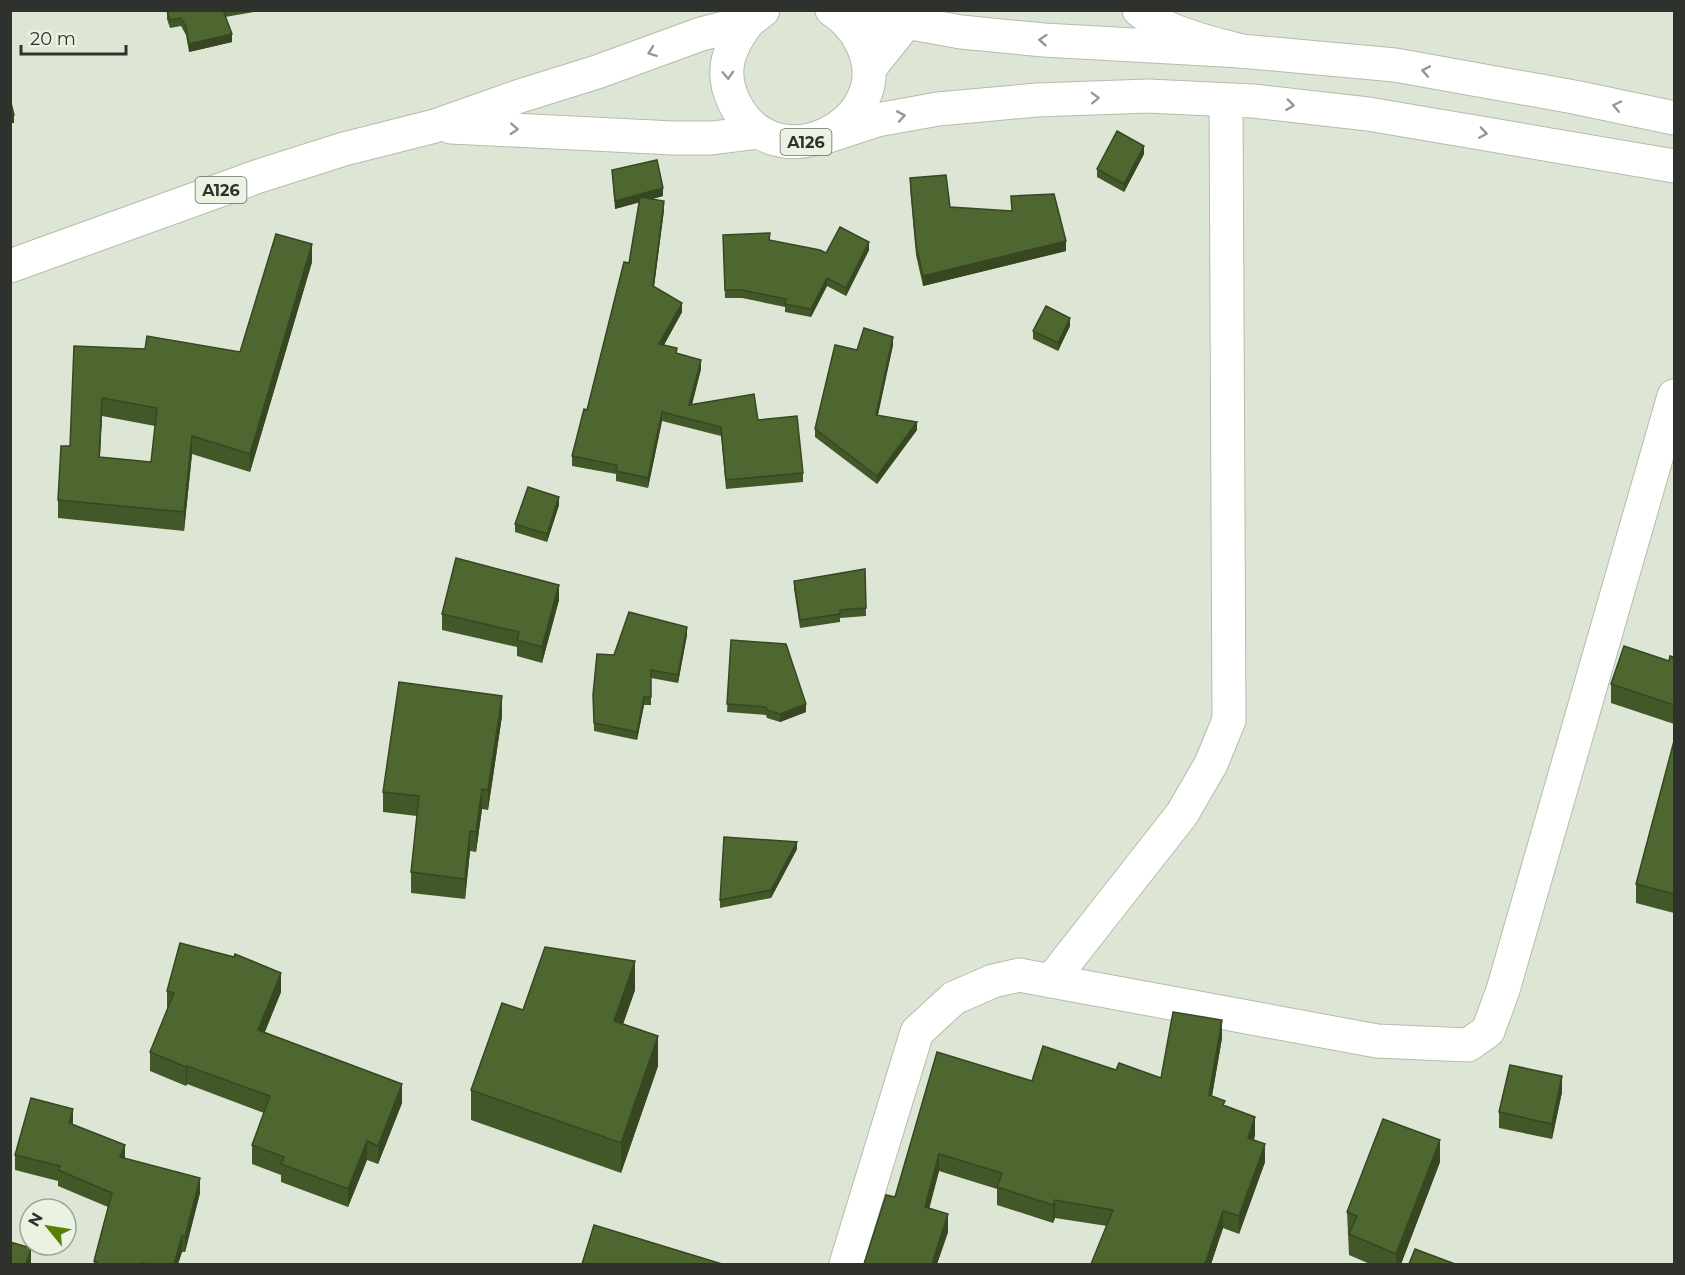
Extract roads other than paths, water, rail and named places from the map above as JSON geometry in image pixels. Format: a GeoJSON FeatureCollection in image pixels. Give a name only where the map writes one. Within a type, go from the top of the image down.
{"type":"FeatureCollection","features":[{"type":"Feature","properties":{"kind":"main road"},"geometry":{"type":"LineString","coordinates":[[1139,10],[1166,27],[1187,36],[1241,51]]}},
{"type":"Feature","properties":{"kind":"main road"},"geometry":{"type":"LineString","coordinates":[[837,14],[911,16],[962,32],[1044,40],[1241,51],[1395,65],[1574,97],[1674,118]]}},
{"type":"Feature","properties":{"kind":"main road","name":"A126"},"geometry":{"type":"LineString","coordinates":[[755,16],[733,43],[727,67],[729,93],[740,116],[759,132],[780,141],[803,142],[825,136],[845,123],[860,104],[868,84],[868,57],[859,37],[837,14]]}},
{"type":"Feature","properties":{"kind":"main road","name":"A126"},"geometry":{"type":"LineString","coordinates":[[10,266],[259,176],[344,149],[435,126],[755,16]]}},
{"type":"Feature","properties":{"kind":"main road","name":"A126"},"geometry":{"type":"LineString","coordinates":[[869,69],[911,16]]}},
{"type":"Feature","properties":{"kind":"main road"},"geometry":{"type":"LineString","coordinates":[[825,136],[877,120],[938,109],[1037,100],[1148,96],[1253,101],[1368,114],[1674,166]]}},
{"type":"Feature","properties":{"kind":"main road"},"geometry":{"type":"LineString","coordinates":[[1051,981],[1182,814],[1211,764],[1229,720],[1226,100]]}},
{"type":"Feature","properties":{"kind":"main road","name":"A126"},"geometry":{"type":"LineString","coordinates":[[435,126],[673,138],[712,138],[759,132]]}},
{"type":"Feature","properties":{"kind":"main road"},"geometry":{"type":"LineString","coordinates":[[846,1264],[917,1032],[954,998],[993,981],[1019,975],[1377,1041],[1468,1045],[1488,1031],[1503,990],[1674,396]]}}]}
